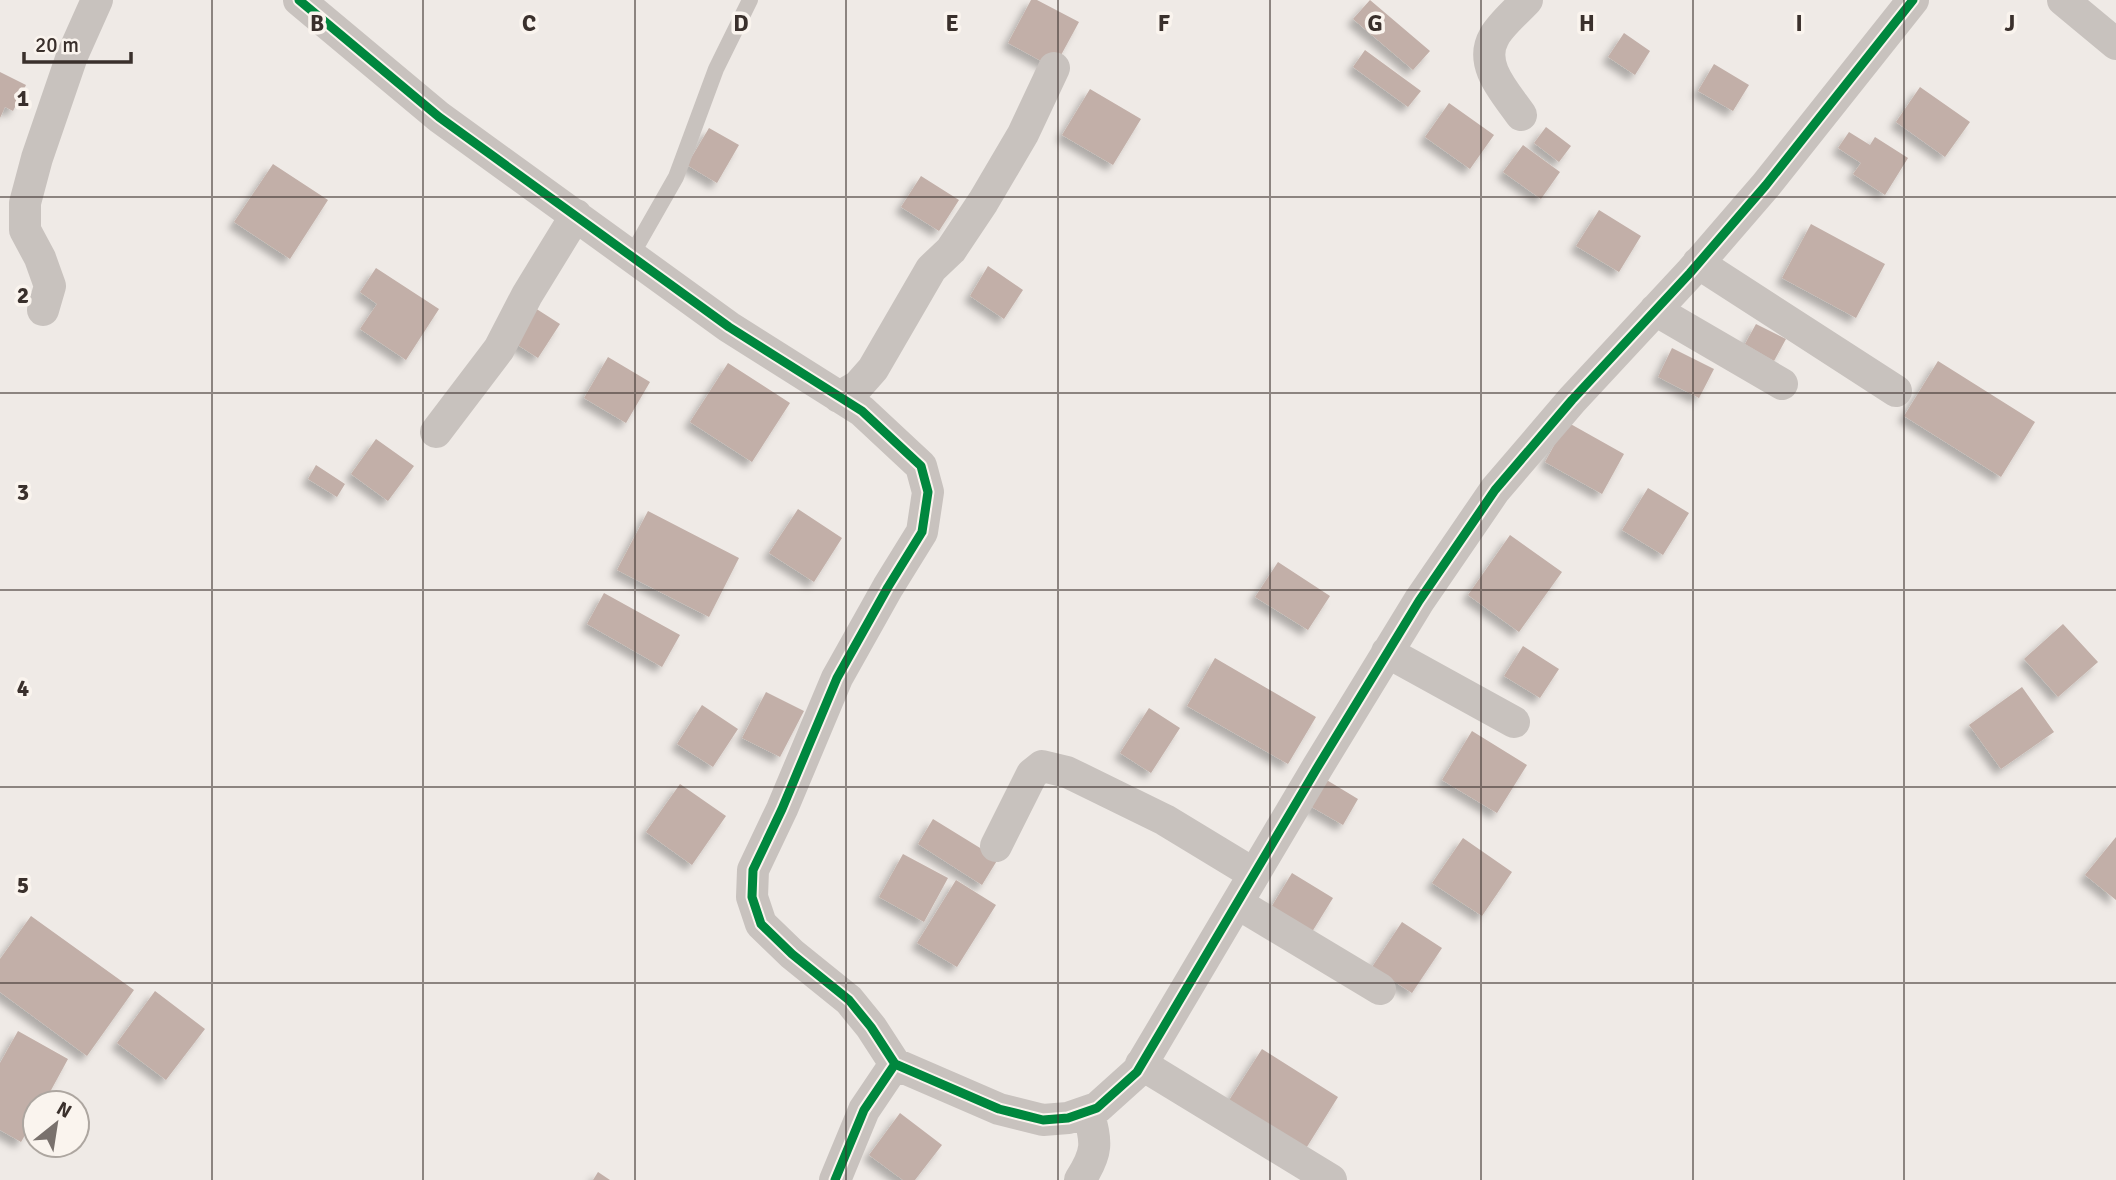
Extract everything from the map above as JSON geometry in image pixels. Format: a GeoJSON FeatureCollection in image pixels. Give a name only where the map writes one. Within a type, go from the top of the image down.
{"type":"FeatureCollection","features":[{"type":"Feature","properties":{"kind":"street"},"geometry":{"type":"LineString","coordinates":[[43,310],[50,286],[40,258],[25,230],[25,203],[37,158],[72,56],[97,0]]}},
{"type":"Feature","properties":{"kind":"street"},"geometry":{"type":"LineString","coordinates":[[299,0],[439,117],[729,327],[862,411],[920,466],[928,492],[922,533],[837,678],[782,809],[753,870],[752,897],[761,924],[792,954],[849,1000],[871,1027],[895,1064],[999,1109],[1043,1120],[1068,1118],[1097,1108],[1137,1072],[1387,652],[1495,490],[1572,400],[1766,185],[1913,0]]}},
{"type":"Feature","properties":{"kind":"street"},"geometry":{"type":"LineString","coordinates":[[1521,115],[1492,74],[1489,57],[1493,37],[1527,0]]}},
{"type":"Feature","properties":{"kind":"street"},"geometry":{"type":"LineString","coordinates":[[2063,0],[2116,44]]}},
{"type":"Feature","properties":{"kind":"street"},"geometry":{"type":"LineString","coordinates":[[839,397],[858,386],[873,369],[932,269],[958,241],[1023,134],[1054,68]]}},
{"type":"Feature","properties":{"kind":"street"},"geometry":{"type":"LineString","coordinates":[[436,432],[499,349],[527,295],[576,215]]}},
{"type":"Feature","properties":{"kind":"street"},"geometry":{"type":"LineString","coordinates":[[1698,263],[1896,391]]}},
{"type":"Feature","properties":{"kind":"street"},"geometry":{"type":"LineString","coordinates":[[1655,310],[1782,384]]}},
{"type":"Feature","properties":{"kind":"street"},"geometry":{"type":"LineString","coordinates":[[1387,652],[1514,722]]}},
{"type":"Feature","properties":{"kind":"street"},"geometry":{"type":"LineString","coordinates":[[996,846],[1032,774],[1042,766],[1067,772],[1165,820],[1254,874]]}},
{"type":"Feature","properties":{"kind":"street"},"geometry":{"type":"LineString","coordinates":[[1237,903],[1380,989]]}},
{"type":"Feature","properties":{"kind":"street"},"geometry":{"type":"LineString","coordinates":[[835,1180],[864,1110],[895,1064]]}},
{"type":"Feature","properties":{"kind":"street"},"geometry":{"type":"LineString","coordinates":[[1141,1064],[1331,1180]]}},
{"type":"Feature","properties":{"kind":"street"},"geometry":{"type":"LineString","coordinates":[[1080,1180],[1096,1151],[1096,1136],[1088,1111]]}},
{"type":"Feature","properties":{"kind":"lane"},"geometry":{"type":"LineString","coordinates":[[631,256],[676,177],[716,69],[750,0]]}},
{"type":"Feature","properties":{"kind":"building"},"geometry":{"type":"Polygon","coordinates":[[[1031,0],[1037,0],[1079,22],[1054,68],[1008,43],[1031,0]]]}},
{"type":"Feature","properties":{"kind":"building"},"geometry":{"type":"Polygon","coordinates":[[[1370,0],[1430,51],[1413,70],[1353,19],[1370,0]]]}},
{"type":"Feature","properties":{"kind":"building"},"geometry":{"type":"Polygon","coordinates":[[[1624,33],[1650,51],[1635,75],[1608,57],[1624,33]]]}},
{"type":"Feature","properties":{"kind":"building"},"geometry":{"type":"Polygon","coordinates":[[[1365,50],[1421,91],[1408,107],[1353,67],[1365,50]]]}},
{"type":"Feature","properties":{"kind":"building"},"geometry":{"type":"Polygon","coordinates":[[[1714,64],[1749,85],[1733,111],[1698,91],[1714,64]]]}},
{"type":"Feature","properties":{"kind":"building"},"geometry":{"type":"Polygon","coordinates":[[[0,72],[26,85],[13,111],[5,107],[0,118],[0,72]]]}},
{"type":"Feature","properties":{"kind":"building"},"geometry":{"type":"Polygon","coordinates":[[[1920,87],[1970,122],[1945,157],[1896,122],[1920,87]]]}},
{"type":"Feature","properties":{"kind":"building"},"geometry":{"type":"Polygon","coordinates":[[[1090,89],[1141,119],[1113,165],[1062,135],[1090,89]]]}},
{"type":"Feature","properties":{"kind":"building"},"geometry":{"type":"Polygon","coordinates":[[[1449,103],[1494,135],[1470,169],[1425,137],[1449,103]]]}},
{"type":"Feature","properties":{"kind":"building"},"geometry":{"type":"Polygon","coordinates":[[[1546,127],[1571,146],[1559,162],[1534,143],[1546,127]]]}},
{"type":"Feature","properties":{"kind":"building"},"geometry":{"type":"Polygon","coordinates":[[[709,128],[739,145],[717,183],[687,165],[709,128]]]}},
{"type":"Feature","properties":{"kind":"building"},"geometry":{"type":"Polygon","coordinates":[[[1849,132],[1870,145],[1875,137],[1908,158],[1885,195],[1853,174],[1861,163],[1838,148],[1849,132]]]}},
{"type":"Feature","properties":{"kind":"building"},"geometry":{"type":"Polygon","coordinates":[[[1523,145],[1560,172],[1541,199],[1503,172],[1523,145]]]}},
{"type":"Feature","properties":{"kind":"building"},"geometry":{"type":"Polygon","coordinates":[[[273,164],[328,200],[290,259],[234,222],[273,164]]]}},
{"type":"Feature","properties":{"kind":"building"},"geometry":{"type":"Polygon","coordinates":[[[921,176],[959,200],[939,231],[901,207],[921,176]]]}},
{"type":"Feature","properties":{"kind":"building"},"geometry":{"type":"Polygon","coordinates":[[[1599,210],[1641,236],[1619,272],[1576,246],[1599,210]]]}},
{"type":"Feature","properties":{"kind":"building"},"geometry":{"type":"Polygon","coordinates":[[[1811,224],[1885,264],[1856,318],[1782,278],[1811,224]]]}},
{"type":"Feature","properties":{"kind":"building"},"geometry":{"type":"Polygon","coordinates":[[[988,266],[1023,290],[1004,319],[970,296],[988,266]]]}},
{"type":"Feature","properties":{"kind":"building"},"geometry":{"type":"Polygon","coordinates":[[[376,268],[439,309],[406,360],[360,329],[377,304],[360,292],[376,268]]]}},
{"type":"Feature","properties":{"kind":"building"},"geometry":{"type":"Polygon","coordinates":[[[535,308],[560,324],[538,358],[513,342],[535,308]]]}},
{"type":"Feature","properties":{"kind":"building"},"geometry":{"type":"Polygon","coordinates":[[[1756,324],[1786,339],[1774,361],[1745,344],[1756,324]]]}},
{"type":"Feature","properties":{"kind":"building"},"geometry":{"type":"Polygon","coordinates":[[[1672,348],[1714,369],[1699,398],[1658,377],[1672,348]]]}},
{"type":"Feature","properties":{"kind":"building"},"geometry":{"type":"Polygon","coordinates":[[[608,357],[650,382],[626,423],[584,398],[608,357]]]}},
{"type":"Feature","properties":{"kind":"building"},"geometry":{"type":"Polygon","coordinates":[[[1938,361],[2035,422],[2001,477],[1904,416],[1938,361]]]}},
{"type":"Feature","properties":{"kind":"building"},"geometry":{"type":"Polygon","coordinates":[[[728,363],[790,403],[752,462],[690,422],[728,363]]]}},
{"type":"Feature","properties":{"kind":"building"},"geometry":{"type":"Polygon","coordinates":[[[1567,422],[1624,454],[1602,494],[1545,462],[1567,422]]]}},
{"type":"Feature","properties":{"kind":"building"},"geometry":{"type":"Polygon","coordinates":[[[376,439],[414,466],[388,501],[351,474],[376,439]]]}},
{"type":"Feature","properties":{"kind":"building"},"geometry":{"type":"Polygon","coordinates":[[[316,465],[345,484],[337,497],[308,479],[316,465]]]}},
{"type":"Feature","properties":{"kind":"building"},"geometry":{"type":"Polygon","coordinates":[[[1648,488],[1689,513],[1663,555],[1622,530],[1648,488]]]}},
{"type":"Feature","properties":{"kind":"building"},"geometry":{"type":"Polygon","coordinates":[[[798,509],[842,538],[814,582],[769,553],[798,509]]]}},
{"type":"Feature","properties":{"kind":"building"},"geometry":{"type":"Polygon","coordinates":[[[648,511],[739,558],[709,617],[617,570],[648,511]]]}},
{"type":"Feature","properties":{"kind":"building"},"geometry":{"type":"Polygon","coordinates":[[[1510,535],[1562,572],[1519,632],[1468,595],[1510,535]]]}},
{"type":"Feature","properties":{"kind":"building"},"geometry":{"type":"Polygon","coordinates":[[[1278,562],[1330,596],[1308,630],[1255,597],[1278,562]]]}},
{"type":"Feature","properties":{"kind":"building"},"geometry":{"type":"Polygon","coordinates":[[[604,593],[680,635],[662,667],[587,624],[604,593]]]}},
{"type":"Feature","properties":{"kind":"building"},"geometry":{"type":"Polygon","coordinates":[[[2063,624],[2098,662],[2058,697],[2024,659],[2063,624]]]}},
{"type":"Feature","properties":{"kind":"building"},"geometry":{"type":"Polygon","coordinates":[[[1523,646],[1559,669],[1540,698],[1504,676],[1523,646]]]}},
{"type":"Feature","properties":{"kind":"building"},"geometry":{"type":"Polygon","coordinates":[[[1215,658],[1316,717],[1288,764],[1187,706],[1215,658]]]}},
{"type":"Feature","properties":{"kind":"building"},"geometry":{"type":"Polygon","coordinates":[[[2022,687],[2054,732],[2001,769],[1969,725],[2022,687]]]}},
{"type":"Feature","properties":{"kind":"building"},"geometry":{"type":"Polygon","coordinates":[[[766,692],[804,711],[780,757],[742,738],[766,692]]]}},
{"type":"Feature","properties":{"kind":"building"},"geometry":{"type":"Polygon","coordinates":[[[702,705],[738,729],[713,767],[677,744],[702,705]]]}},
{"type":"Feature","properties":{"kind":"building"},"geometry":{"type":"Polygon","coordinates":[[[1149,708],[1180,728],[1151,773],[1120,753],[1149,708]]]}},
{"type":"Feature","properties":{"kind":"building"},"geometry":{"type":"Polygon","coordinates":[[[1472,731],[1527,765],[1497,813],[1442,780],[1472,731]]]}},
{"type":"Feature","properties":{"kind":"building"},"geometry":{"type":"Polygon","coordinates":[[[1325,779],[1358,799],[1343,825],[1310,806],[1325,779]]]}},
{"type":"Feature","properties":{"kind":"building"},"geometry":{"type":"Polygon","coordinates":[[[680,784],[726,816],[692,865],[646,832],[680,784]]]}},
{"type":"Feature","properties":{"kind":"building"},"geometry":{"type":"Polygon","coordinates":[[[933,819],[998,859],[982,885],[918,844],[933,819]]]}},
{"type":"Feature","properties":{"kind":"building"},"geometry":{"type":"Polygon","coordinates":[[[2116,837],[2116,900],[2085,875],[2116,837]]]}},
{"type":"Feature","properties":{"kind":"building"},"geometry":{"type":"Polygon","coordinates":[[[1463,838],[1512,872],[1482,916],[1432,883],[1463,838]]]}},
{"type":"Feature","properties":{"kind":"building"},"geometry":{"type":"Polygon","coordinates":[[[903,854],[948,878],[924,922],[879,897],[903,854]]]}},
{"type":"Feature","properties":{"kind":"building"},"geometry":{"type":"Polygon","coordinates":[[[1292,873],[1333,898],[1307,940],[1267,914],[1292,873]]]}},
{"type":"Feature","properties":{"kind":"building"},"geometry":{"type":"Polygon","coordinates":[[[956,880],[996,905],[957,967],[917,943],[956,880]]]}},
{"type":"Feature","properties":{"kind":"building"},"geometry":{"type":"Polygon","coordinates":[[[31,916],[134,990],[87,1056],[0,992],[0,959],[31,916]]]}},
{"type":"Feature","properties":{"kind":"building"},"geometry":{"type":"Polygon","coordinates":[[[1402,922],[1442,948],[1412,993],[1372,967],[1402,922]]]}},
{"type":"Feature","properties":{"kind":"building"},"geometry":{"type":"Polygon","coordinates":[[[155,991],[205,1029],[166,1080],[117,1043],[155,991]]]}},
{"type":"Feature","properties":{"kind":"building"},"geometry":{"type":"Polygon","coordinates":[[[18,1031],[68,1059],[52,1089],[21,1089],[21,1142],[0,1130],[0,1063],[18,1031]]]}},
{"type":"Feature","properties":{"kind":"building"},"geometry":{"type":"Polygon","coordinates":[[[1262,1049],[1338,1097],[1305,1150],[1228,1102],[1262,1049]]]}},
{"type":"Feature","properties":{"kind":"building"},"geometry":{"type":"Polygon","coordinates":[[[900,1113],[942,1145],[915,1180],[903,1180],[869,1155],[900,1113]]]}},
{"type":"Feature","properties":{"kind":"building"},"geometry":{"type":"Polygon","coordinates":[[[598,1172],[610,1180],[593,1180],[598,1172]]]}},
{"type":"Feature","properties":{"kind":"cycle path"},"geometry":{"type":"LineString","coordinates":[[299,0],[439,117],[729,327],[862,411],[921,466],[928,492],[922,532],[837,678],[782,809],[753,870],[752,897],[761,924],[792,954],[849,1000],[871,1027],[895,1064],[864,1110],[835,1180]]}},
{"type":"Feature","properties":{"kind":"cycle path"},"geometry":{"type":"LineString","coordinates":[[895,1064],[999,1109],[1043,1120],[1068,1118],[1097,1108],[1137,1072],[1419,601],[1495,490],[1572,400],[1690,273],[1766,185],[1913,0]]}}]}
